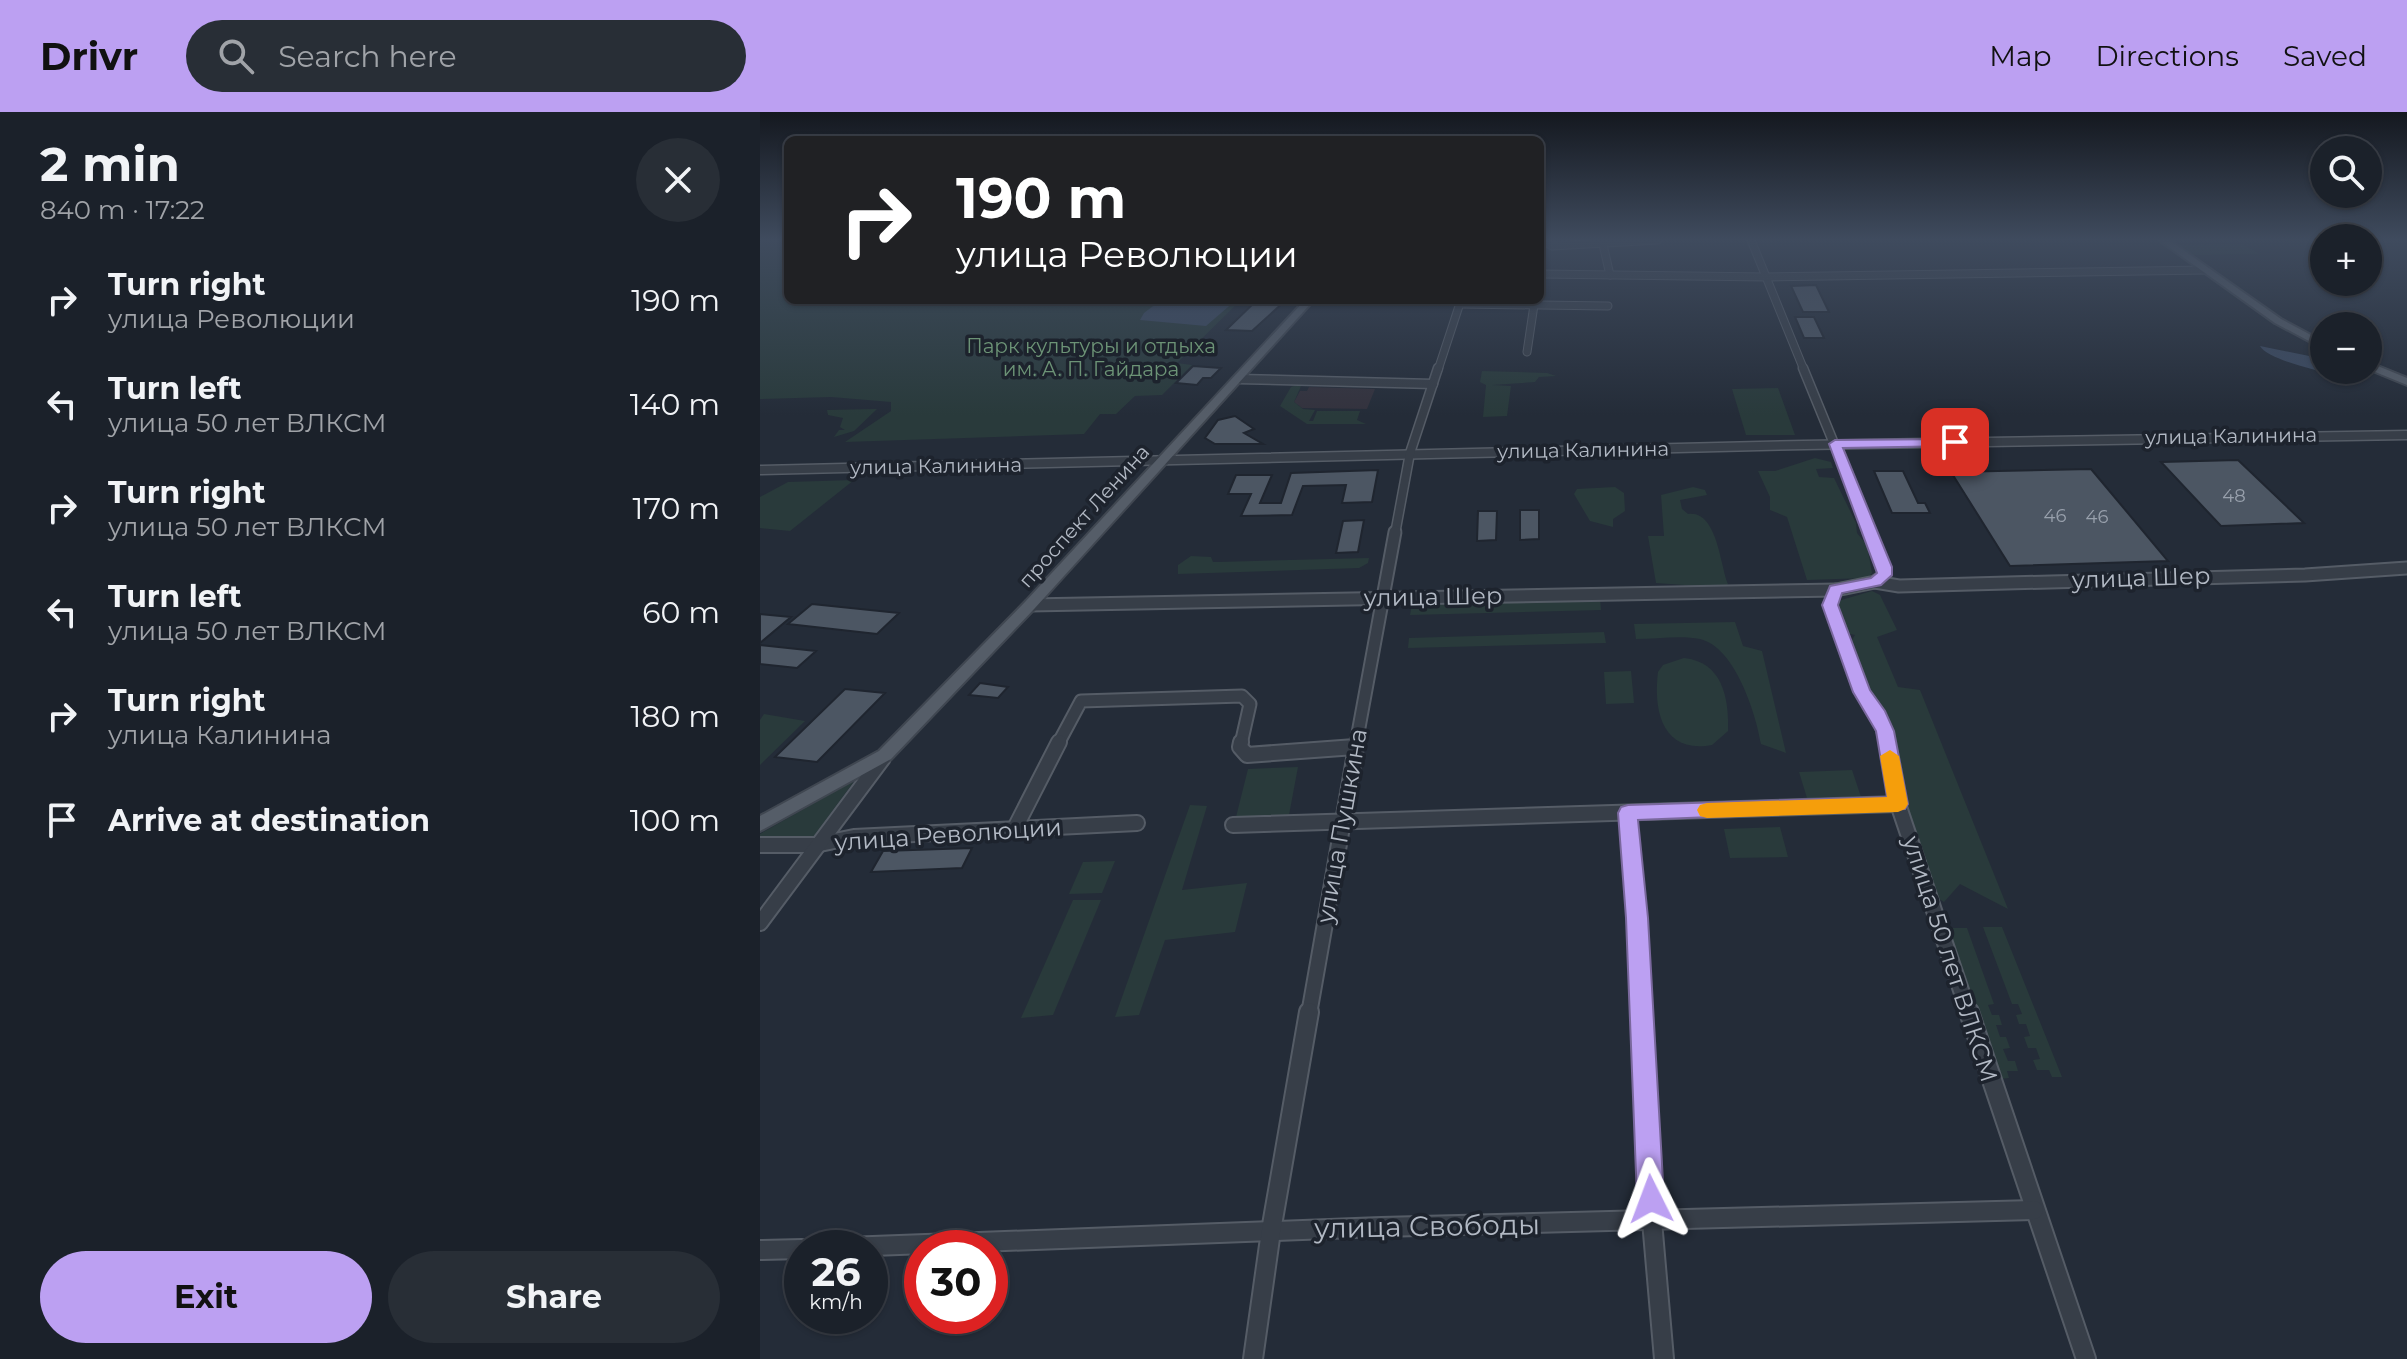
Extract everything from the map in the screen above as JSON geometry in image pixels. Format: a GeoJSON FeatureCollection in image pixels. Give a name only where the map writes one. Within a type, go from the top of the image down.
{"type":"FeatureCollection","features":[{"type":"Feature","properties":{"kind":"main road"},"geometry":{"type":"LineString","coordinates":[[2246,298],[2310,338]]}},
{"type":"Feature","properties":{"kind":"main road","name":"проспект Ленина"},"geometry":{"type":"LineString","coordinates":[[760,824],[885,755],[1030,605],[1306,304]]}},
{"type":"Feature","properties":{"kind":"main road"},"geometry":{"type":"LineString","coordinates":[[2382,371],[2407,382]]}},
{"type":"Feature","properties":{"kind":"street"},"geometry":{"type":"LineString","coordinates":[[1775,298],[1884,567],[1885,575],[1875,582],[1836,590]]}},
{"type":"Feature","properties":{"kind":"street","name":"улица Пушкина"},"geometry":{"type":"LineString","coordinates":[[1253,1359],[1271,1231],[1355,747],[1410,453],[1459,304]]}},
{"type":"Feature","properties":{"kind":"street"},"geometry":{"type":"LineString","coordinates":[[1509,304],[1608,306]]}},
{"type":"Feature","properties":{"kind":"street"},"geometry":{"type":"LineString","coordinates":[[1527,352],[1534,305]]}},
{"type":"Feature","properties":{"kind":"street"},"geometry":{"type":"LineString","coordinates":[[1238,379],[1433,384]]}},
{"type":"Feature","properties":{"kind":"street","name":"улица Калинина"},"geometry":{"type":"LineString","coordinates":[[760,470],[1410,453],[2407,435]]}},
{"type":"Feature","properties":{"kind":"street","name":"улица Шер"},"geometry":{"type":"LineString","coordinates":[[1875,582],[1899,586],[2305,575],[2407,568]]}},
{"type":"Feature","properties":{"kind":"street","name":"улица Шер"},"geometry":{"type":"LineString","coordinates":[[1030,605],[1836,590]]}},
{"type":"Feature","properties":{"kind":"street","name":"улица 50 лет ВЛКСМ"},"geometry":{"type":"LineString","coordinates":[[1836,590],[1830,605],[1862,692],[1876,711],[1885,731],[1898,804],[2086,1359]]}},
{"type":"Feature","properties":{"kind":"street"},"geometry":{"type":"LineString","coordinates":[[1014,830],[1081,701],[1242,696],[1250,704],[1240,747],[1247,755],[1355,747]]}},
{"type":"Feature","properties":{"kind":"street"},"geometry":{"type":"LineString","coordinates":[[760,923],[815,845],[885,755]]}},
{"type":"Feature","properties":{"kind":"street"},"geometry":{"type":"LineString","coordinates":[[1233,825],[1898,804]]}},
{"type":"Feature","properties":{"kind":"street"},"geometry":{"type":"LineString","coordinates":[[1628,813],[1637,918],[1652,1221],[1664,1359]]}},
{"type":"Feature","properties":{"kind":"street","name":"улица Революции"},"geometry":{"type":"LineString","coordinates":[[760,845],[815,845],[854,837],[1137,823]]}},
{"type":"Feature","properties":{"kind":"street","name":"улица Свободы"},"geometry":{"type":"LineString","coordinates":[[888,1245],[1271,1231],[2034,1210]]}},
{"type":"Feature","properties":{"kind":"street"},"geometry":{"type":"LineString","coordinates":[[760,1250],[784,1249]]}},
{"type":"Feature","properties":{"kind":"shaded area"},"geometry":{"type":"Polygon","coordinates":[[[1309,387],[1375,389],[1367,409],[1302,408],[1294,402],[1300,391],[1307,391],[1309,387]]]}},
{"type":"Feature","properties":{"kind":"green space","name":"Парк культуры и отдыха им. А. П. Гайдара"},"geometry":{"type":"Polygon","coordinates":[[[760,298],[784,298],[784,304],[1237,304],[1177,363],[1192,365],[1162,395],[1135,396],[1116,414],[1100,414],[1084,434],[845,442],[891,411],[891,402],[831,397],[760,399],[760,298]]]}},
{"type":"Feature","properties":{"kind":"green space"},"geometry":{"type":"Polygon","coordinates":[[[1482,371],[1556,376],[1539,377],[1535,382],[1492,385],[1511,386],[1507,416],[1483,417],[1486,385],[1480,382],[1482,371]]]}},
{"type":"Feature","properties":{"kind":"green space"},"geometry":{"type":"Polygon","coordinates":[[[1301,386],[1294,402],[1303,409],[1315,410],[1309,421],[1313,421],[1317,411],[1360,411],[1357,420],[1366,424],[1307,424],[1280,406],[1291,387],[1301,386]]]}},
{"type":"Feature","properties":{"kind":"green space"},"geometry":{"type":"Polygon","coordinates":[[[1778,388],[1795,435],[1746,435],[1732,389],[1778,388]]]}},
{"type":"Feature","properties":{"kind":"green space"},"geometry":{"type":"Polygon","coordinates":[[[877,409],[854,431],[834,437],[839,430],[845,430],[840,427],[843,418],[828,415],[827,410],[877,409]]]}},
{"type":"Feature","properties":{"kind":"green space"},"geometry":{"type":"Polygon","coordinates":[[[1815,458],[1831,462],[1833,468],[1816,469],[1819,477],[1834,478],[1856,523],[1857,533],[1867,545],[1872,573],[1867,578],[1807,580],[1787,517],[1770,510],[1770,497],[1758,471],[1775,471],[1815,458]]]}},
{"type":"Feature","properties":{"kind":"green space"},"geometry":{"type":"Polygon","coordinates":[[[854,480],[790,531],[760,528],[760,497],[788,482],[854,480]]]}},
{"type":"Feature","properties":{"kind":"green space"},"geometry":{"type":"Polygon","coordinates":[[[1615,487],[1624,493],[1625,511],[1613,519],[1613,527],[1590,521],[1574,494],[1577,489],[1615,487]]]}},
{"type":"Feature","properties":{"kind":"green space"},"geometry":{"type":"Polygon","coordinates":[[[1693,487],[1705,490],[1707,495],[1680,500],[1682,509],[1688,514],[1698,515],[1711,529],[1728,584],[1725,588],[1656,583],[1648,536],[1664,536],[1661,495],[1693,487]]]}},
{"type":"Feature","properties":{"kind":"green space"},"geometry":{"type":"Polygon","coordinates":[[[1191,556],[1211,557],[1213,562],[1369,558],[1368,563],[1359,568],[1178,574],[1178,565],[1191,556]]]}},
{"type":"Feature","properties":{"kind":"green space"},"geometry":{"type":"Polygon","coordinates":[[[1872,591],[1880,595],[1897,630],[1877,637],[1898,687],[1920,690],[2008,909],[1960,884],[1944,902],[1936,897],[1904,805],[1891,736],[1880,709],[1868,693],[1850,643],[1855,635],[1846,633],[1835,606],[1838,601],[1872,591]]]}},
{"type":"Feature","properties":{"kind":"green space"},"geometry":{"type":"Polygon","coordinates":[[[1600,598],[1601,610],[1410,615],[1412,604],[1600,598]]]}},
{"type":"Feature","properties":{"kind":"green space"},"geometry":{"type":"Polygon","coordinates":[[[1735,622],[1743,646],[1762,651],[1786,753],[1761,744],[1742,683],[1724,655],[1700,639],[1636,639],[1634,624],[1735,622]]]}},
{"type":"Feature","properties":{"kind":"green space"},"geometry":{"type":"Polygon","coordinates":[[[1604,632],[1606,643],[1408,648],[1409,638],[1604,632]]]}},
{"type":"Feature","properties":{"kind":"green space"},"geometry":{"type":"Polygon","coordinates":[[[1684,658],[1707,666],[1721,683],[1725,694],[1728,731],[1712,745],[1682,743],[1672,736],[1660,715],[1658,672],[1663,665],[1684,658]]]}},
{"type":"Feature","properties":{"kind":"green space"},"geometry":{"type":"Polygon","coordinates":[[[1631,671],[1634,703],[1606,704],[1604,672],[1631,671]]]}},
{"type":"Feature","properties":{"kind":"green space"},"geometry":{"type":"Polygon","coordinates":[[[764,714],[805,721],[760,765],[760,720],[764,714]]]}},
{"type":"Feature","properties":{"kind":"green space"},"geometry":{"type":"Polygon","coordinates":[[[1298,767],[1289,815],[1236,817],[1248,769],[1298,767]]]}},
{"type":"Feature","properties":{"kind":"green space"},"geometry":{"type":"Polygon","coordinates":[[[1852,770],[1861,797],[1807,798],[1799,772],[1852,770]]]}},
{"type":"Feature","properties":{"kind":"green space"},"geometry":{"type":"Polygon","coordinates":[[[855,780],[812,839],[760,838],[760,834],[855,780]]]}},
{"type":"Feature","properties":{"kind":"green space"},"geometry":{"type":"Polygon","coordinates":[[[1190,805],[1207,806],[1182,890],[1247,883],[1235,932],[1165,940],[1139,1015],[1115,1017],[1190,805]]]}},
{"type":"Feature","properties":{"kind":"green space"},"geometry":{"type":"Polygon","coordinates":[[[1780,827],[1788,857],[1730,858],[1724,829],[1780,827]]]}},
{"type":"Feature","properties":{"kind":"green space"},"geometry":{"type":"Polygon","coordinates":[[[1115,861],[1102,893],[1069,894],[1083,862],[1115,861]]]}},
{"type":"Feature","properties":{"kind":"green space"},"geometry":{"type":"Polygon","coordinates":[[[1073,900],[1101,900],[1053,1015],[1021,1018],[1073,900]]]}},
{"type":"Feature","properties":{"kind":"green space"},"geometry":{"type":"Polygon","coordinates":[[[1983,927],[2002,927],[2062,1077],[2052,1077],[2049,1070],[2037,1070],[2033,1060],[2040,1059],[2036,1048],[2028,1048],[2024,1037],[2030,1036],[2026,1024],[2019,1024],[2016,1015],[2022,1014],[2018,1004],[2012,1004],[1983,927]]]}},
{"type":"Feature","properties":{"kind":"green space"},"geometry":{"type":"Polygon","coordinates":[[[1947,928],[1967,928],[1994,1004],[1988,1005],[1992,1015],[1999,1015],[2002,1025],[1996,1025],[2000,1037],[2006,1037],[2010,1048],[2003,1049],[2008,1061],[2015,1061],[2018,1071],[2007,1071],[2009,1078],[1999,1079],[1947,928]]]}},
{"type":"Feature","properties":{"kind":"water"},"geometry":{"type":"Polygon","coordinates":[[[1156,304],[1231,304],[1206,326],[1140,320],[1156,304]]]}},
{"type":"Feature","properties":{"kind":"water"},"geometry":{"type":"Polygon","coordinates":[[[2260,346],[2310,356],[2310,368],[2273,356],[2260,346]]]}},
{"type":"Feature","properties":{"kind":"building"},"geometry":{"type":"Polygon","coordinates":[[[1797,298],[1822,298],[1829,312],[1803,312],[1797,298]]]}},
{"type":"Feature","properties":{"kind":"building"},"geometry":{"type":"Polygon","coordinates":[[[1253,304],[1282,304],[1252,331],[1226,330],[1253,304]]]}},
{"type":"Feature","properties":{"kind":"building"},"geometry":{"type":"Polygon","coordinates":[[[1795,317],[1814,317],[1824,338],[1804,338],[1795,317]]]}},
{"type":"Feature","properties":{"kind":"building"},"geometry":{"type":"Polygon","coordinates":[[[1193,366],[1221,368],[1197,385],[1176,383],[1193,366]]]}},
{"type":"Feature","properties":{"kind":"building"},"geometry":{"type":"Polygon","coordinates":[[[1235,416],[1254,429],[1244,433],[1263,444],[1215,444],[1205,438],[1218,420],[1235,416]]]}},
{"type":"Feature","properties":{"kind":"building"},"geometry":{"type":"Polygon","coordinates":[[[2238,460],[2304,523],[2221,526],[2161,462],[2238,460]]]}},
{"type":"Feature","properties":{"kind":"building"},"geometry":{"type":"Polygon","coordinates":[[[2091,469],[2168,561],[2010,566],[1951,472],[2091,469]]]}},
{"type":"Feature","properties":{"kind":"building"},"geometry":{"type":"Polygon","coordinates":[[[1378,470],[1372,502],[1342,503],[1346,485],[1303,486],[1292,515],[1241,516],[1251,494],[1228,494],[1236,475],[1272,475],[1260,503],[1281,503],[1291,473],[1378,470]]]}},
{"type":"Feature","properties":{"kind":"building"},"geometry":{"type":"Polygon","coordinates":[[[1874,471],[1903,471],[1918,503],[1925,503],[1930,513],[1892,513],[1874,471]]]}},
{"type":"Feature","properties":{"kind":"building"},"geometry":{"type":"Polygon","coordinates":[[[1520,510],[1539,510],[1539,539],[1520,540],[1520,510]]]}},
{"type":"Feature","properties":{"kind":"building"},"geometry":{"type":"Polygon","coordinates":[[[1478,511],[1497,511],[1496,540],[1477,541],[1478,511]]]}},
{"type":"Feature","properties":{"kind":"building"},"geometry":{"type":"Polygon","coordinates":[[[1364,520],[1358,552],[1336,553],[1343,521],[1364,520]]]}},
{"type":"Feature","properties":{"kind":"building"},"geometry":{"type":"Polygon","coordinates":[[[812,604],[899,613],[877,634],[788,624],[812,604]]]}},
{"type":"Feature","properties":{"kind":"building"},"geometry":{"type":"Polygon","coordinates":[[[760,614],[791,617],[760,643],[760,614]]]}},
{"type":"Feature","properties":{"kind":"building"},"geometry":{"type":"Polygon","coordinates":[[[760,645],[816,651],[797,668],[760,664],[760,645]]]}},
{"type":"Feature","properties":{"kind":"building"},"geometry":{"type":"Polygon","coordinates":[[[980,683],[1008,687],[998,698],[969,695],[980,683]]]}},
{"type":"Feature","properties":{"kind":"building"},"geometry":{"type":"Polygon","coordinates":[[[845,689],[885,693],[817,762],[775,757],[845,689]]]}},
{"type":"Feature","properties":{"kind":"building"},"geometry":{"type":"Polygon","coordinates":[[[972,848],[962,868],[871,872],[883,851],[972,848]]]}},
{"type":"Feature","properties":{"kind":"slow traffic"},"geometry":{"type":"LineString","coordinates":[[1707,810],[1898,804],[1890,756]]}},
{"type":"Feature","properties":{"kind":"route"},"geometry":{"type":"LineString","coordinates":[[1651,1199],[1637,918],[1628,813],[1898,804],[1885,731],[1876,711],[1862,692],[1830,605],[1836,590],[1875,582],[1885,575],[1835,444],[1955,442]]}}]}
